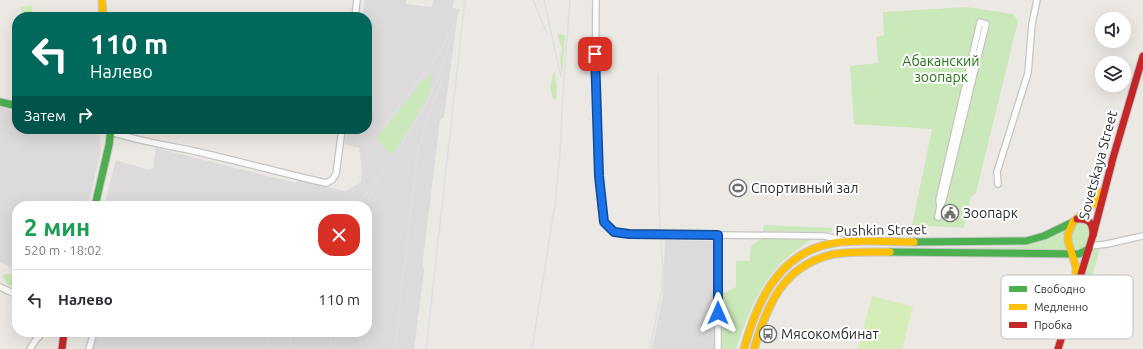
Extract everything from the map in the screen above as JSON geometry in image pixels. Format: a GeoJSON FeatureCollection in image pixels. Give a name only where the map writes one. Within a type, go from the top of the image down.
{"type":"FeatureCollection","features":[{"type":"Feature","properties":{"kind":"main road"},"geometry":{"type":"LineString","coordinates":[[102,0],[103,12]]}},
{"type":"Feature","properties":{"kind":"main road","name":"Sovetskaya Street"},"geometry":{"type":"LineString","coordinates":[[1093,235],[1110,169],[1143,56]]}},
{"type":"Feature","properties":{"kind":"main road"},"geometry":{"type":"LineString","coordinates":[[0,102],[12,105]]}},
{"type":"Feature","properties":{"kind":"main road"},"geometry":{"type":"LineString","coordinates":[[96,201],[106,158],[109,134]]}},
{"type":"Feature","properties":{"kind":"main road","name":"Pushkin Street"},"geometry":{"type":"LineString","coordinates":[[744,349],[763,298],[772,282],[790,263],[809,251],[826,245],[849,242],[924,243],[1026,241],[1046,234],[1075,220],[1087,211],[1097,200],[1110,169]]}},
{"type":"Feature","properties":{"kind":"main road"},"geometry":{"type":"LineString","coordinates":[[1076,275],[1076,267],[1068,241],[1068,234],[1075,220],[1084,218],[1091,222],[1093,235],[1081,275]]}},
{"type":"Feature","properties":{"kind":"main road"},"geometry":{"type":"LineString","coordinates":[[1073,254],[1079,254],[1089,247]]}},
{"type":"Feature","properties":{"kind":"main road","name":"Pushkin Street"},"geometry":{"type":"LineString","coordinates":[[754,349],[770,302],[782,284],[797,269],[816,258],[844,252],[1073,254]]}},
{"type":"Feature","properties":{"kind":"main road"},"geometry":{"type":"LineString","coordinates":[[1041,254],[1064,258],[1072,262],[1076,267]]}},
{"type":"Feature","properties":{"kind":"main road"},"geometry":{"type":"LineString","coordinates":[[62,349],[63,337]]}},
{"type":"Feature","properties":{"kind":"main road"},"geometry":{"type":"LineString","coordinates":[[1058,349],[1061,339]]}},
{"type":"Feature","properties":{"kind":"street"},"geometry":{"type":"LineString","coordinates":[[356,12],[357,0]]}},
{"type":"Feature","properties":{"kind":"street"},"geometry":{"type":"LineString","coordinates":[[596,0],[595,68],[599,176],[604,222],[614,232],[629,234],[825,236],[849,242]]}},
{"type":"Feature","properties":{"kind":"street"},"geometry":{"type":"LineString","coordinates":[[998,184],[997,172],[1028,73],[1032,24],[1037,0]]}},
{"type":"Feature","properties":{"kind":"street"},"geometry":{"type":"LineString","coordinates":[[938,218],[986,24],[980,22],[939,200],[940,206]]}},
{"type":"Feature","properties":{"kind":"street"},"geometry":{"type":"LineString","coordinates":[[119,134],[154,144],[192,151],[326,183],[332,180],[336,174],[341,134]]}},
{"type":"Feature","properties":{"kind":"street"},"geometry":{"type":"LineString","coordinates":[[718,235],[718,349]]}},
{"type":"Feature","properties":{"kind":"street"},"geometry":{"type":"LineString","coordinates":[[1089,247],[1143,236]]}},
{"type":"Feature","properties":{"kind":"street"},"geometry":{"type":"LineString","coordinates":[[0,287],[12,293]]}},
{"type":"Feature","properties":{"kind":"street"},"geometry":{"type":"LineString","coordinates":[[30,349],[39,337]]}},
{"type":"Feature","properties":{"kind":"street"},"geometry":{"type":"LineString","coordinates":[[89,349],[93,337]]}},
{"type":"Feature","properties":{"kind":"shaded area"},"geometry":{"type":"Polygon","coordinates":[[[365,0],[406,0],[406,4],[432,7],[433,0],[454,0],[453,8],[460,9],[457,19],[444,117],[440,120],[422,267],[424,268],[424,272],[414,349],[91,349],[95,337],[372,337],[372,201],[105,201],[116,160],[149,170],[153,168],[156,148],[296,183],[297,180],[346,191],[361,182],[362,171],[359,148],[344,144],[346,134],[372,134],[372,12],[363,12],[365,0]]]}},
{"type":"Feature","properties":{"kind":"shaded area"},"geometry":{"type":"Polygon","coordinates":[[[0,107],[12,111],[12,134],[93,134],[100,136],[101,150],[89,201],[12,201],[12,268],[0,262],[0,107]]]}},
{"type":"Feature","properties":{"kind":"shaded area"},"geometry":{"type":"Polygon","coordinates":[[[665,240],[714,241],[714,349],[652,349],[663,296],[665,240]]]}},
{"type":"Feature","properties":{"kind":"green space"},"geometry":{"type":"Polygon","coordinates":[[[31,5],[33,12],[21,12],[21,7],[31,5]]]}},
{"type":"Feature","properties":{"kind":"green space","name":"Абаканский зоопарк"},"geometry":{"type":"Polygon","coordinates":[[[966,7],[1013,14],[1018,21],[976,193],[971,197],[964,228],[912,225],[932,129],[854,124],[850,66],[878,63],[876,37],[884,35],[883,12],[966,7]]]}},
{"type":"Feature","properties":{"kind":"green space"},"geometry":{"type":"Polygon","coordinates":[[[557,34],[565,35],[562,75],[560,61],[562,49],[557,34]]]}},
{"type":"Feature","properties":{"kind":"green space"},"geometry":{"type":"Polygon","coordinates":[[[555,72],[557,90],[555,100],[553,99],[550,88],[553,73],[555,72]]]}},
{"type":"Feature","properties":{"kind":"green space"},"geometry":{"type":"Polygon","coordinates":[[[432,74],[430,92],[394,154],[383,148],[377,137],[420,83],[432,74]]]}},
{"type":"Feature","properties":{"kind":"green space"},"geometry":{"type":"Polygon","coordinates":[[[1080,222],[1086,223],[1089,230],[1089,235],[1085,246],[1078,250],[1072,245],[1071,235],[1074,226],[1080,222]]]}},
{"type":"Feature","properties":{"kind":"green space"},"geometry":{"type":"Polygon","coordinates":[[[764,225],[832,228],[832,232],[763,231],[764,225]]]}},
{"type":"Feature","properties":{"kind":"green space"},"geometry":{"type":"Polygon","coordinates":[[[1064,231],[1066,249],[926,248],[1019,247],[1043,241],[1064,231]]]}},
{"type":"Feature","properties":{"kind":"green space"},"geometry":{"type":"Polygon","coordinates":[[[763,238],[815,238],[799,248],[786,259],[774,271],[764,285],[742,331],[736,349],[721,349],[720,295],[736,287],[736,261],[750,261],[751,247],[763,238]]]}},
{"type":"Feature","properties":{"kind":"green space"},"geometry":{"type":"Polygon","coordinates":[[[1094,249],[1100,249],[1092,275],[1086,275],[1094,249]]]}},
{"type":"Feature","properties":{"kind":"green space"},"geometry":{"type":"Polygon","coordinates":[[[4,274],[12,274],[12,287],[8,285],[2,276],[4,274]]]}},
{"type":"Feature","properties":{"kind":"green space"},"geometry":{"type":"Polygon","coordinates":[[[872,296],[913,307],[902,349],[858,349],[872,296]]]}},
{"type":"Feature","properties":{"kind":"railway"},"geometry":{"type":"LineString","coordinates":[[426,349],[465,0]]}},
{"type":"Feature","properties":{"kind":"railway"},"geometry":{"type":"LineString","coordinates":[[533,0],[547,33]]}},
{"type":"Feature","properties":{"kind":"railway"},"geometry":{"type":"LineString","coordinates":[[544,0],[561,77]]}},
{"type":"Feature","properties":{"kind":"railway"},"geometry":{"type":"LineString","coordinates":[[532,349],[555,204],[560,154],[563,89],[570,0]]}},
{"type":"Feature","properties":{"kind":"railway"},"geometry":{"type":"LineString","coordinates":[[385,126],[441,51],[454,24]]}},
{"type":"Feature","properties":{"kind":"railway"},"geometry":{"type":"LineString","coordinates":[[360,201],[396,152],[423,109],[441,70],[449,45]]}},
{"type":"Feature","properties":{"kind":"railway"},"geometry":{"type":"LineString","coordinates":[[658,74],[659,210],[663,271]]}},
{"type":"Feature","properties":{"kind":"railway"},"geometry":{"type":"LineString","coordinates":[[395,349],[417,156],[431,108],[442,79]]}},
{"type":"Feature","properties":{"kind":"railway"},"geometry":{"type":"LineString","coordinates":[[368,201],[373,191]]}},
{"type":"Feature","properties":{"kind":"railway"},"geometry":{"type":"LineString","coordinates":[[650,349],[662,290],[663,266]]}},
{"type":"Feature","properties":{"kind":"railway"},"geometry":{"type":"LineString","coordinates":[[266,349],[270,337]]}},
{"type":"Feature","properties":{"kind":"railway"},"geometry":{"type":"LineString","coordinates":[[289,349],[291,337]]}},
{"type":"Feature","properties":{"kind":"railway"},"geometry":{"type":"LineString","coordinates":[[330,349],[331,337]]}},
{"type":"Feature","properties":{"kind":"traffic: fast"},"geometry":{"type":"LineString","coordinates":[[0,102],[12,105]]}},
{"type":"Feature","properties":{"kind":"traffic: fast"},"geometry":{"type":"LineString","coordinates":[[96,201],[110,134]]}},
{"type":"Feature","properties":{"kind":"traffic: fast"},"geometry":{"type":"LineString","coordinates":[[914,242],[1026,241],[1044,236],[1073,222]]}},
{"type":"Feature","properties":{"kind":"traffic: fast"},"geometry":{"type":"LineString","coordinates":[[890,252],[1079,254],[1089,249]]}},
{"type":"Feature","properties":{"kind":"traffic: slow"},"geometry":{"type":"LineString","coordinates":[[102,0],[103,12]]}},
{"type":"Feature","properties":{"kind":"traffic: slow"},"geometry":{"type":"LineString","coordinates":[[1076,275],[1076,267],[1068,241],[1068,234],[1073,222],[1093,205],[1100,192]]}},
{"type":"Feature","properties":{"kind":"traffic: slow"},"geometry":{"type":"LineString","coordinates":[[744,349],[756,313],[773,281],[785,268],[799,257],[815,248],[834,243],[864,241],[914,242]]}},
{"type":"Feature","properties":{"kind":"traffic: slow"},"geometry":{"type":"LineString","coordinates":[[754,349],[759,332],[772,302],[790,277],[802,267],[816,259],[834,254],[855,252],[890,252]]}},
{"type":"Feature","properties":{"kind":"traffic: jam"},"geometry":{"type":"LineString","coordinates":[[1093,235],[1113,158],[1143,56]]}},
{"type":"Feature","properties":{"kind":"traffic: jam"},"geometry":{"type":"LineString","coordinates":[[1077,219],[1085,219],[1090,222],[1093,235],[1081,275]]}},
{"type":"Feature","properties":{"kind":"traffic: jam"},"geometry":{"type":"LineString","coordinates":[[62,349],[63,337]]}},
{"type":"Feature","properties":{"kind":"traffic: jam"},"geometry":{"type":"LineString","coordinates":[[1058,349],[1061,339]]}},
{"type":"Feature","properties":{"kind":"place","name":"Спортивный зал"},"geometry":{"type":"Point","coordinates":[738,188]}},
{"type":"Feature","properties":{"kind":"place","name":"Зоопарк"},"geometry":{"type":"Point","coordinates":[950,213]}},
{"type":"Feature","properties":{"kind":"place","name":"Мясокомбинат"},"geometry":{"type":"Point","coordinates":[768,334]}},
{"type":"Feature","properties":{"kind":"route"},"geometry":{"type":"LineString","coordinates":[[595,54],[599,176],[604,222],[614,232],[629,234],[718,235],[718,313]]}}]}
